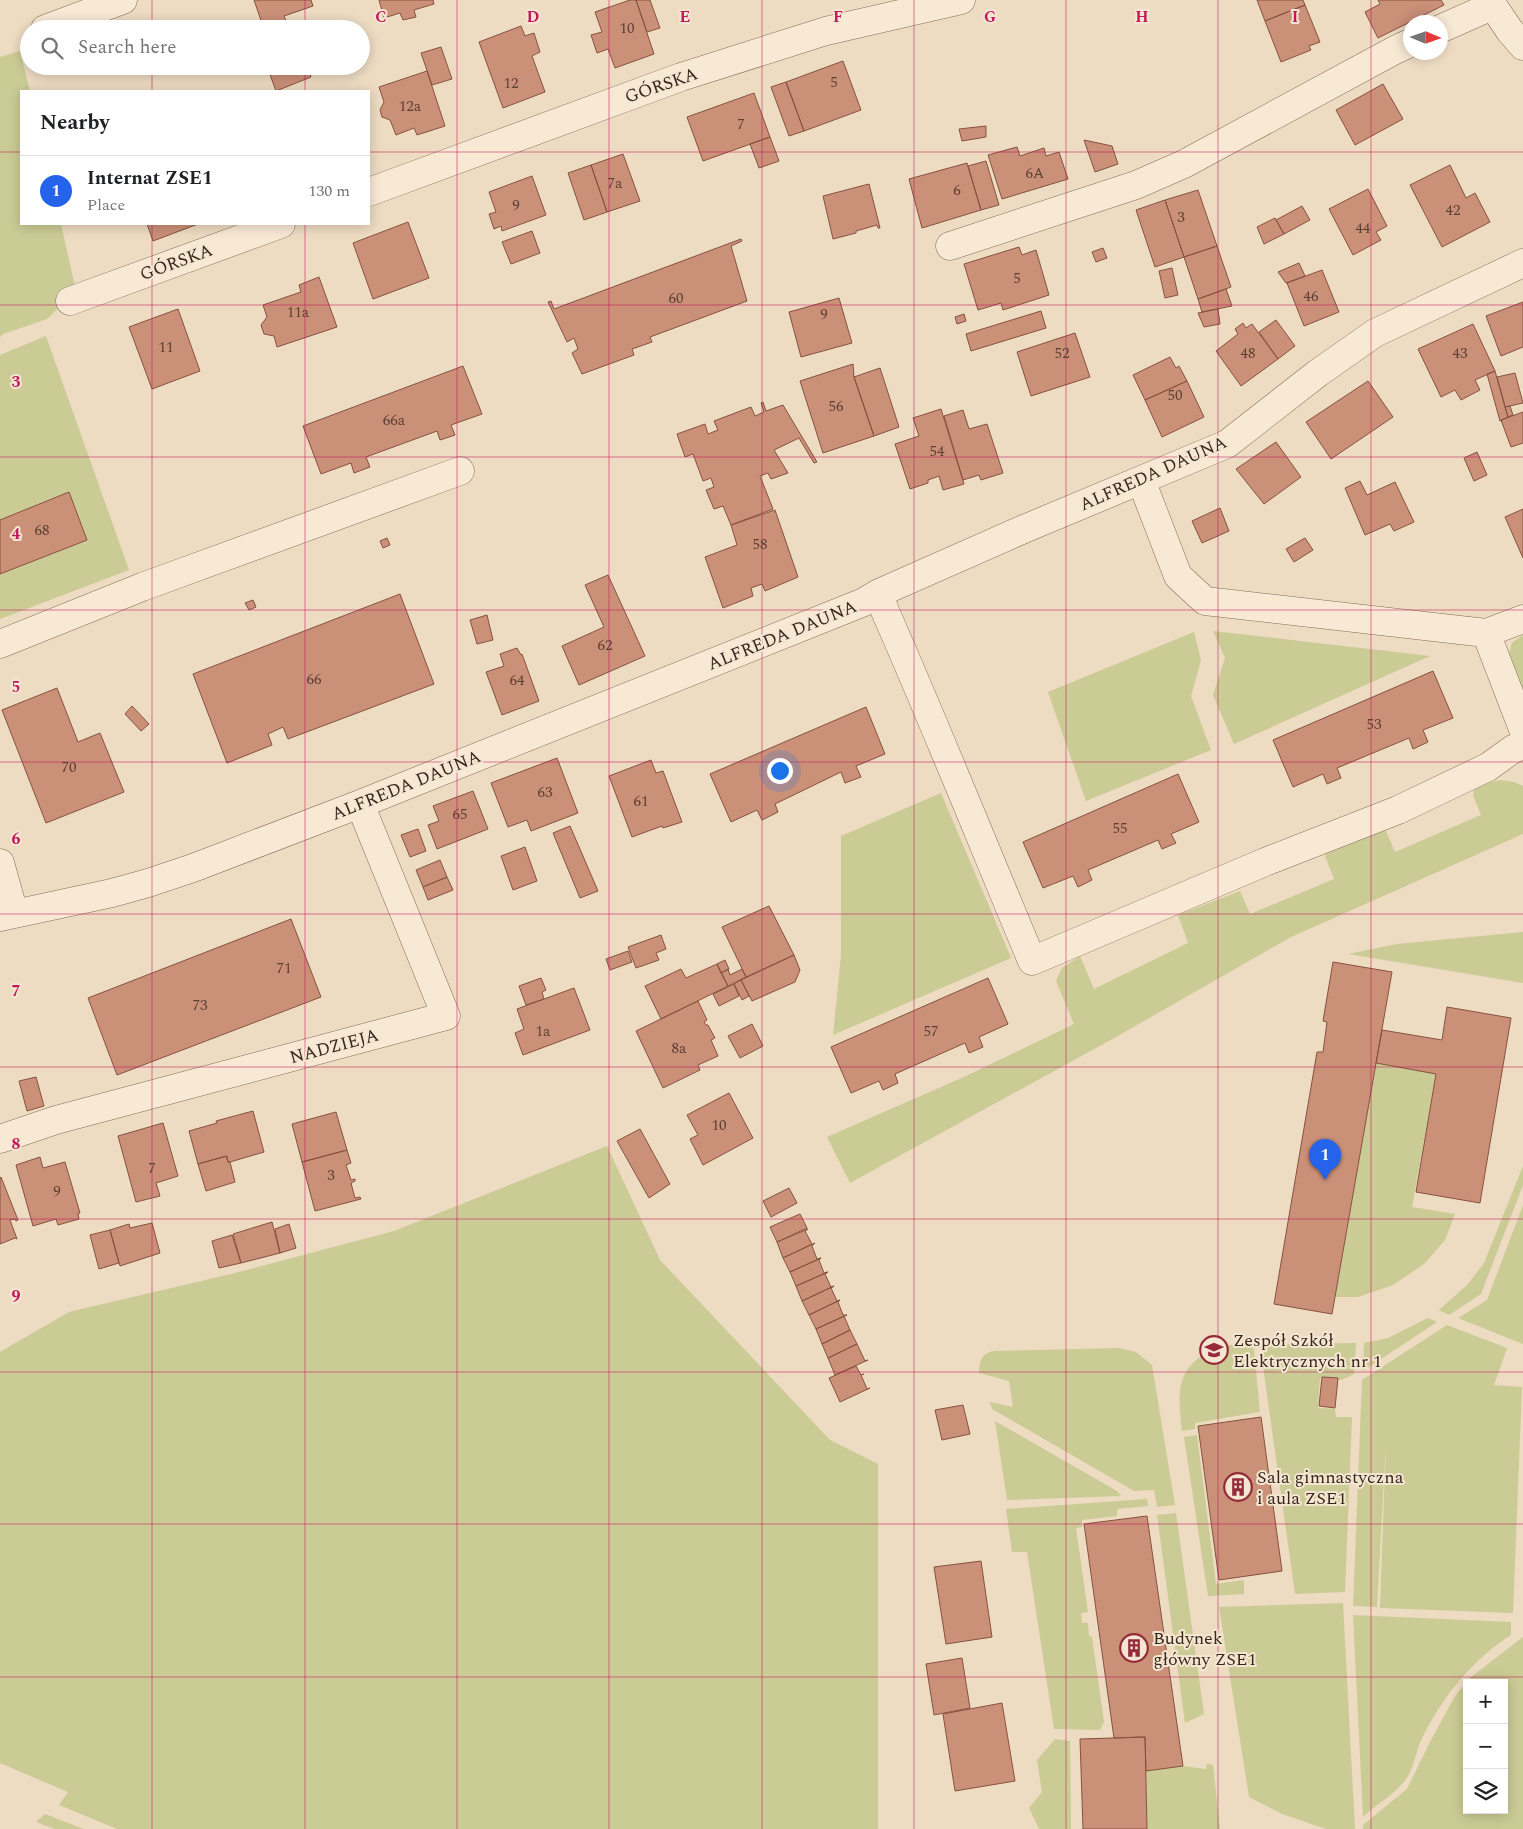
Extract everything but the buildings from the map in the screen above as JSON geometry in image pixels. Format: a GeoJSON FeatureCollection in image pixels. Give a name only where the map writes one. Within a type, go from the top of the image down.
{"type":"FeatureCollection","features":[{"type":"Feature","properties":{"kind":"street"},"geometry":{"type":"LineString","coordinates":[[69,20],[123,0]]}},
{"type":"Feature","properties":{"kind":"street","name":"GÓRSKA"},"geometry":{"type":"LineString","coordinates":[[370,192],[699,71],[826,31],[961,0]]}},
{"type":"Feature","properties":{"kind":"street"},"geometry":{"type":"LineString","coordinates":[[1448,26],[1491,3],[1523,46]]}},
{"type":"Feature","properties":{"kind":"street"},"geometry":{"type":"LineString","coordinates":[[950,246],[1136,185],[1184,164],[1403,46]]}},
{"type":"Feature","properties":{"kind":"street","name":"GÓRSKA"},"geometry":{"type":"LineString","coordinates":[[70,301],[278,225]]}},
{"type":"Feature","properties":{"kind":"street","name":"ALFREDA DAUNA"},"geometry":{"type":"LineString","coordinates":[[7,915],[148,883],[193,868],[360,804],[864,602],[879,593],[1226,444],[1318,373],[1375,333],[1523,263]]}},
{"type":"Feature","properties":{"kind":"street"},"geometry":{"type":"LineString","coordinates":[[0,644],[142,587],[460,471]]}},
{"type":"Feature","properties":{"kind":"street"},"geometry":{"type":"LineString","coordinates":[[1141,480],[1178,576],[1205,601],[1486,632],[1523,619]]}},
{"type":"Feature","properties":{"kind":"street"},"geometry":{"type":"LineString","coordinates":[[879,593],[936,728],[953,775],[1032,961],[1265,862],[1398,810],[1488,767],[1523,745]]}},
{"type":"Feature","properties":{"kind":"street"},"geometry":{"type":"LineString","coordinates":[[1486,632],[1523,729]]}},
{"type":"Feature","properties":{"kind":"street","name":"NADZIEJA"},"geometry":{"type":"LineString","coordinates":[[0,1139],[56,1120],[446,1016],[360,804]]}},
{"type":"Feature","properties":{"kind":"street"},"geometry":{"type":"LineString","coordinates":[[0,863],[7,915]]}},
{"type":"Feature","properties":{"kind":"green space"},"geometry":{"type":"Polygon","coordinates":[[[20,51],[20,75],[26,75],[30,90],[20,90],[20,225],[61,225],[76,291],[47,319],[3,334],[0,337],[0,57],[20,51]]]}},
{"type":"Feature","properties":{"kind":"green space"},"geometry":{"type":"Polygon","coordinates":[[[46,336],[129,570],[0,619],[0,355],[46,336]]]}},
{"type":"Feature","properties":{"kind":"green space"},"geometry":{"type":"Polygon","coordinates":[[[1213,631],[1430,656],[1234,744],[1213,695],[1225,658],[1213,631]]]}},
{"type":"Feature","properties":{"kind":"green space"},"geometry":{"type":"Polygon","coordinates":[[[1194,632],[1201,660],[1191,696],[1211,750],[1086,801],[1048,692],[1194,632]]]}},
{"type":"Feature","properties":{"kind":"green space"},"geometry":{"type":"Polygon","coordinates":[[[1523,635],[1523,691],[1512,667],[1510,648],[1513,642],[1523,635]]]}},
{"type":"Feature","properties":{"kind":"green space"},"geometry":{"type":"Polygon","coordinates":[[[1501,780],[1523,786],[1523,834],[1291,937],[1116,1037],[850,1183],[827,1137],[966,1076],[1074,1024],[1056,981],[1062,968],[1080,956],[1094,989],[1188,943],[1178,915],[1240,891],[1250,914],[1334,879],[1325,856],[1330,848],[1378,827],[1386,831],[1395,852],[1481,815],[1473,795],[1474,788],[1488,782],[1501,780]]]}},
{"type":"Feature","properties":{"kind":"green space"},"geometry":{"type":"Polygon","coordinates":[[[941,793],[1011,958],[833,1035],[841,955],[841,836],[941,793]]]}},
{"type":"Feature","properties":{"kind":"green space"},"geometry":{"type":"Polygon","coordinates":[[[1523,932],[1523,983],[1348,954],[1397,944],[1523,932]]]}},
{"type":"Feature","properties":{"kind":"green space"},"geometry":{"type":"Polygon","coordinates":[[[1376,1063],[1436,1074],[1412,1207],[1455,1214],[1445,1240],[1424,1264],[1393,1285],[1358,1297],[1335,1297],[1376,1063]]]}},
{"type":"Feature","properties":{"kind":"green space"},"geometry":{"type":"Polygon","coordinates":[[[607,1146],[660,1260],[830,1440],[878,1464],[878,1829],[117,1829],[59,1805],[68,1792],[0,1763],[0,1352],[69,1312],[231,1274],[394,1231],[607,1146]]]}},
{"type":"Feature","properties":{"kind":"green space"},"geometry":{"type":"Polygon","coordinates":[[[1523,1166],[1523,1185],[1481,1294],[1449,1315],[1439,1310],[1468,1284],[1484,1263],[1523,1166]]]}},
{"type":"Feature","properties":{"kind":"green space"},"geometry":{"type":"Polygon","coordinates":[[[1523,1205],[1523,1344],[1458,1318],[1487,1300],[1523,1205]]]}},
{"type":"Feature","properties":{"kind":"green space"},"geometry":{"type":"Polygon","coordinates":[[[1428,1318],[1437,1322],[1363,1371],[1364,1343],[1388,1338],[1428,1318]]]}},
{"type":"Feature","properties":{"kind":"green space"},"geometry":{"type":"Polygon","coordinates":[[[1447,1325],[1507,1348],[1494,1385],[1522,1387],[1513,1613],[1380,1608],[1386,1440],[1377,1607],[1353,1606],[1362,1380],[1447,1325]]]}},
{"type":"Feature","properties":{"kind":"green space"},"geometry":{"type":"Polygon","coordinates":[[[1356,1343],[1354,1374],[1341,1380],[1320,1378],[1318,1408],[1335,1409],[1336,1417],[1352,1417],[1345,1592],[1295,1594],[1260,1345],[1356,1343]]]}},
{"type":"Feature","properties":{"kind":"green space"},"geometry":{"type":"Polygon","coordinates":[[[1221,1345],[1251,1345],[1254,1350],[1260,1412],[1195,1423],[1195,1429],[1182,1431],[1180,1390],[1183,1379],[1195,1361],[1221,1345]]]}},
{"type":"Feature","properties":{"kind":"green space"},"geometry":{"type":"Polygon","coordinates":[[[1119,1348],[1136,1352],[1152,1365],[1175,1505],[1157,1507],[1154,1490],[1134,1491],[992,1409],[990,1402],[1013,1407],[1009,1381],[979,1373],[982,1358],[994,1351],[1119,1348]]]}},
{"type":"Feature","properties":{"kind":"green space"},"geometry":{"type":"Polygon","coordinates":[[[995,1421],[1117,1491],[1121,1496],[1007,1500],[995,1421]]]}},
{"type":"Feature","properties":{"kind":"green space"},"geometry":{"type":"Polygon","coordinates":[[[1197,1435],[1216,1584],[1244,1580],[1244,1594],[1208,1596],[1184,1437],[1197,1435]]]}},
{"type":"Feature","properties":{"kind":"green space"},"geometry":{"type":"Polygon","coordinates":[[[1147,1499],[1148,1506],[1117,1509],[1117,1516],[1082,1520],[1082,1527],[1076,1528],[1088,1612],[1081,1613],[1082,1623],[1088,1623],[1089,1636],[1092,1637],[1104,1722],[1100,1730],[1054,1729],[1027,1552],[1012,1552],[1006,1509],[1147,1499]]]}},
{"type":"Feature","properties":{"kind":"green space"},"geometry":{"type":"Polygon","coordinates":[[[1176,1513],[1204,1714],[1185,1723],[1157,1515],[1176,1513]]]}},
{"type":"Feature","properties":{"kind":"green space"},"geometry":{"type":"Polygon","coordinates":[[[1343,1603],[1355,1829],[1326,1829],[1282,1814],[1249,1797],[1219,1607],[1343,1603]]]}},
{"type":"Feature","properties":{"kind":"green space"},"geometry":{"type":"Polygon","coordinates":[[[1353,1615],[1511,1622],[1511,1635],[1472,1667],[1440,1706],[1423,1736],[1404,1782],[1363,1817],[1353,1615]]]}},
{"type":"Feature","properties":{"kind":"green space"},"geometry":{"type":"Polygon","coordinates":[[[1523,1637],[1523,1829],[1363,1829],[1363,1825],[1407,1789],[1455,1696],[1463,1686],[1463,1814],[1508,1814],[1508,1679],[1469,1679],[1523,1637]]]}},
{"type":"Feature","properties":{"kind":"green space"},"geometry":{"type":"Polygon","coordinates":[[[1055,1739],[1070,1741],[1071,1829],[1039,1829],[1029,1808],[1042,1792],[1037,1760],[1055,1739]]]}},
{"type":"Feature","properties":{"kind":"green space"},"geometry":{"type":"Polygon","coordinates":[[[1207,1764],[1213,1765],[1220,1829],[1147,1829],[1146,1771],[1183,1766],[1206,1769],[1207,1764]]]}},
{"type":"Feature","properties":{"kind":"green space"},"geometry":{"type":"Polygon","coordinates":[[[45,1814],[84,1829],[55,1829],[36,1822],[45,1814]]]}},
{"type":"Feature","properties":{"kind":"place","name":"Internat ZSE1"},"geometry":{"type":"Point","coordinates":[1325,1180]}},
{"type":"Feature","properties":{"kind":"place","name":"Zespół Szkół Elektrycznych nr 1"},"geometry":{"type":"Point","coordinates":[1214,1350]}},
{"type":"Feature","properties":{"kind":"place","name":"Sala gimnastyczna i aula ZSE1"},"geometry":{"type":"Point","coordinates":[1238,1487]}},
{"type":"Feature","properties":{"kind":"place","name":"Budynek główny ZSE1"},"geometry":{"type":"Point","coordinates":[1134,1648]}}]}
